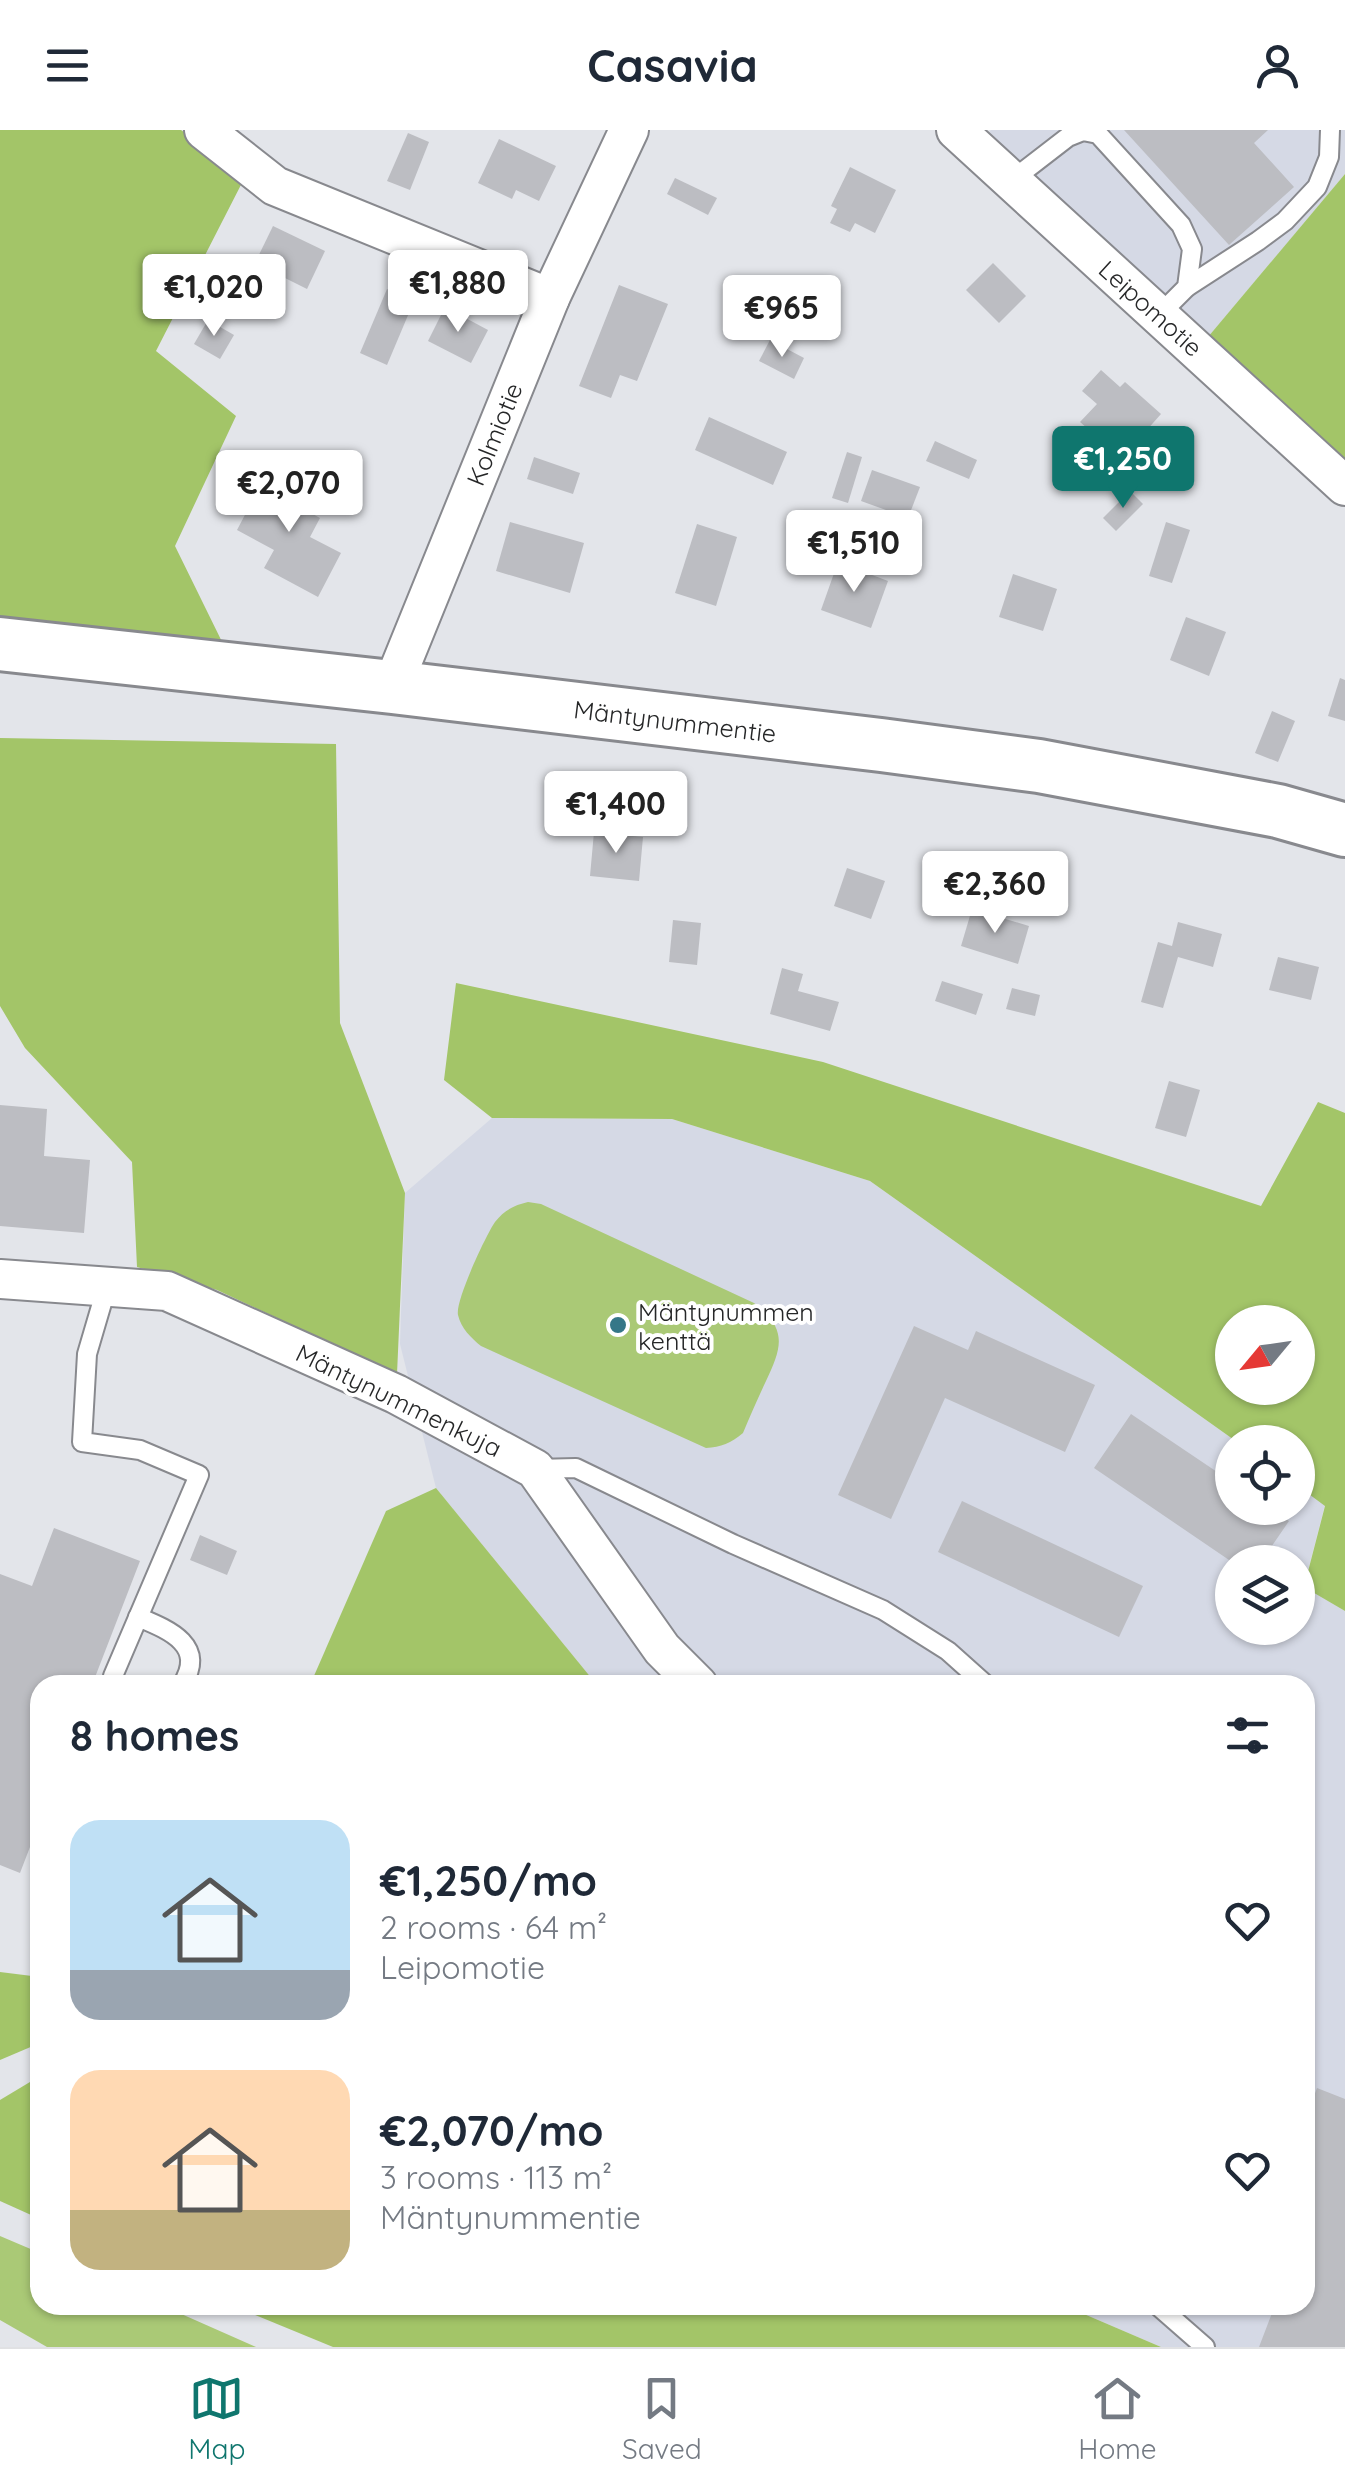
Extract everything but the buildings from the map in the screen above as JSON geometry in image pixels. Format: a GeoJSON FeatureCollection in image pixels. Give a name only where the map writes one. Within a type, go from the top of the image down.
{"type":"FeatureCollection","features":[{"type":"Feature","properties":{"kind":"street"},"geometry":{"type":"LineString","coordinates":[[204,130],[275,186],[550,298]]}},
{"type":"Feature","properties":{"kind":"street","name":"Kolmiotie"},"geometry":{"type":"LineString","coordinates":[[392,687],[550,298],[629,130]]}},
{"type":"Feature","properties":{"kind":"street","name":"Leipomotie"},"geometry":{"type":"LineString","coordinates":[[956,130],[1345,486]]}},
{"type":"Feature","properties":{"kind":"street","name":"Mäntynummentie"},"geometry":{"type":"LineString","coordinates":[[0,644],[392,687],[1039,766],[1278,811],[1345,830]]}},
{"type":"Feature","properties":{"kind":"street","name":"Mäntynummenkuja"},"geometry":{"type":"LineString","coordinates":[[0,1279],[167,1290],[396,1394],[535,1469],[662,1649],[688,1675]]}},
{"type":"Feature","properties":{"kind":"lane"},"geometry":{"type":"LineString","coordinates":[[1159,316],[1187,287],[1285,221],[1316,187],[1329,157],[1330,130]]}},
{"type":"Feature","properties":{"kind":"lane"},"geometry":{"type":"LineString","coordinates":[[1011,180],[1068,137],[1083,131],[1098,134],[1182,224],[1192,249],[1187,287]]}},
{"type":"Feature","properties":{"kind":"lane"},"geometry":{"type":"LineString","coordinates":[[107,1286],[87,1354],[82,1442],[140,1450],[199,1475],[113,1675]]}},
{"type":"Feature","properties":{"kind":"lane"},"geometry":{"type":"LineString","coordinates":[[535,1469],[576,1468],[733,1544],[883,1610],[948,1651],[975,1675]]}},
{"type":"Feature","properties":{"kind":"lane"},"geometry":{"type":"LineString","coordinates":[[138,1618],[170,1630],[184,1644],[190,1660],[188,1675]]}},
{"type":"Feature","properties":{"kind":"lane"},"geometry":{"type":"LineString","coordinates":[[1168,2315],[1205,2347]]}},
{"type":"Feature","properties":{"kind":"shaded area"},"geometry":{"type":"Polygon","coordinates":[[[991,130],[1345,130],[1345,174],[1208,337],[991,130]]]}},
{"type":"Feature","properties":{"kind":"shaded area"},"geometry":{"type":"Polygon","coordinates":[[[492,1118],[672,1119],[870,1181],[1215,1426],[1215,1525],[1315,1525],[1315,1498],[1325,1505],[1315,1545],[1215,1545],[1215,1645],[1315,1645],[1315,1593],[1345,1611],[1345,2347],[1161,2347],[1086,2315],[1315,2315],[1315,1675],[589,1675],[436,1488],[400,1344],[405,1193],[492,1118]]]}},
{"type":"Feature","properties":{"kind":"green space"},"geometry":{"type":"Polygon","coordinates":[[[0,130],[181,130],[245,177],[156,351],[236,416],[175,546],[228,654],[0,619],[0,130]]]}},
{"type":"Feature","properties":{"kind":"green space"},"geometry":{"type":"Polygon","coordinates":[[[1345,174],[1345,470],[1208,337],[1345,174]]]}},
{"type":"Feature","properties":{"kind":"green space"},"geometry":{"type":"Polygon","coordinates":[[[0,738],[336,744],[340,1023],[405,1193],[397,1374],[217,1290],[137,1267],[132,1162],[25,1048],[0,1006],[0,738]]]}},
{"type":"Feature","properties":{"kind":"green space"},"geometry":{"type":"Polygon","coordinates":[[[456,983],[823,1062],[1261,1206],[1318,1102],[1345,1113],[1345,1611],[1315,1593],[1315,1545],[1325,1506],[1315,1499],[1315,1425],[1215,1426],[870,1181],[672,1119],[492,1118],[444,1080],[456,983]]]}},
{"type":"Feature","properties":{"kind":"green space","name":"Mäntynummen kenttä"},"geometry":{"type":"Polygon","coordinates":[[[528,1202],[541,1204],[754,1303],[765,1312],[777,1330],[778,1348],[743,1433],[726,1444],[706,1448],[481,1346],[470,1336],[461,1324],[458,1308],[472,1268],[498,1218],[528,1202]]]}},
{"type":"Feature","properties":{"kind":"green space"},"geometry":{"type":"Polygon","coordinates":[[[436,1488],[589,1675],[314,1675],[386,1511],[436,1488]]]}},
{"type":"Feature","properties":{"kind":"green space"},"geometry":{"type":"Polygon","coordinates":[[[0,1972],[30,1976],[30,2047],[0,2060],[0,1972]]]}},
{"type":"Feature","properties":{"kind":"green space"},"geometry":{"type":"Polygon","coordinates":[[[30,2082],[30,2214],[0,2201],[0,2100],[30,2082]]]}},
{"type":"Feature","properties":{"kind":"green space"},"geometry":{"type":"Polygon","coordinates":[[[0,2236],[30,2249],[30,2315],[184,2315],[256,2347],[47,2347],[0,2320],[0,2236]]]}},
{"type":"Feature","properties":{"kind":"green space"},"geometry":{"type":"Polygon","coordinates":[[[255,2315],[1086,2315],[1161,2347],[333,2347],[255,2315]]]}},
{"type":"Feature","properties":{"kind":"place","name":"Mäntynummen kenttä"},"geometry":{"type":"Point","coordinates":[618,1325]}}]}
